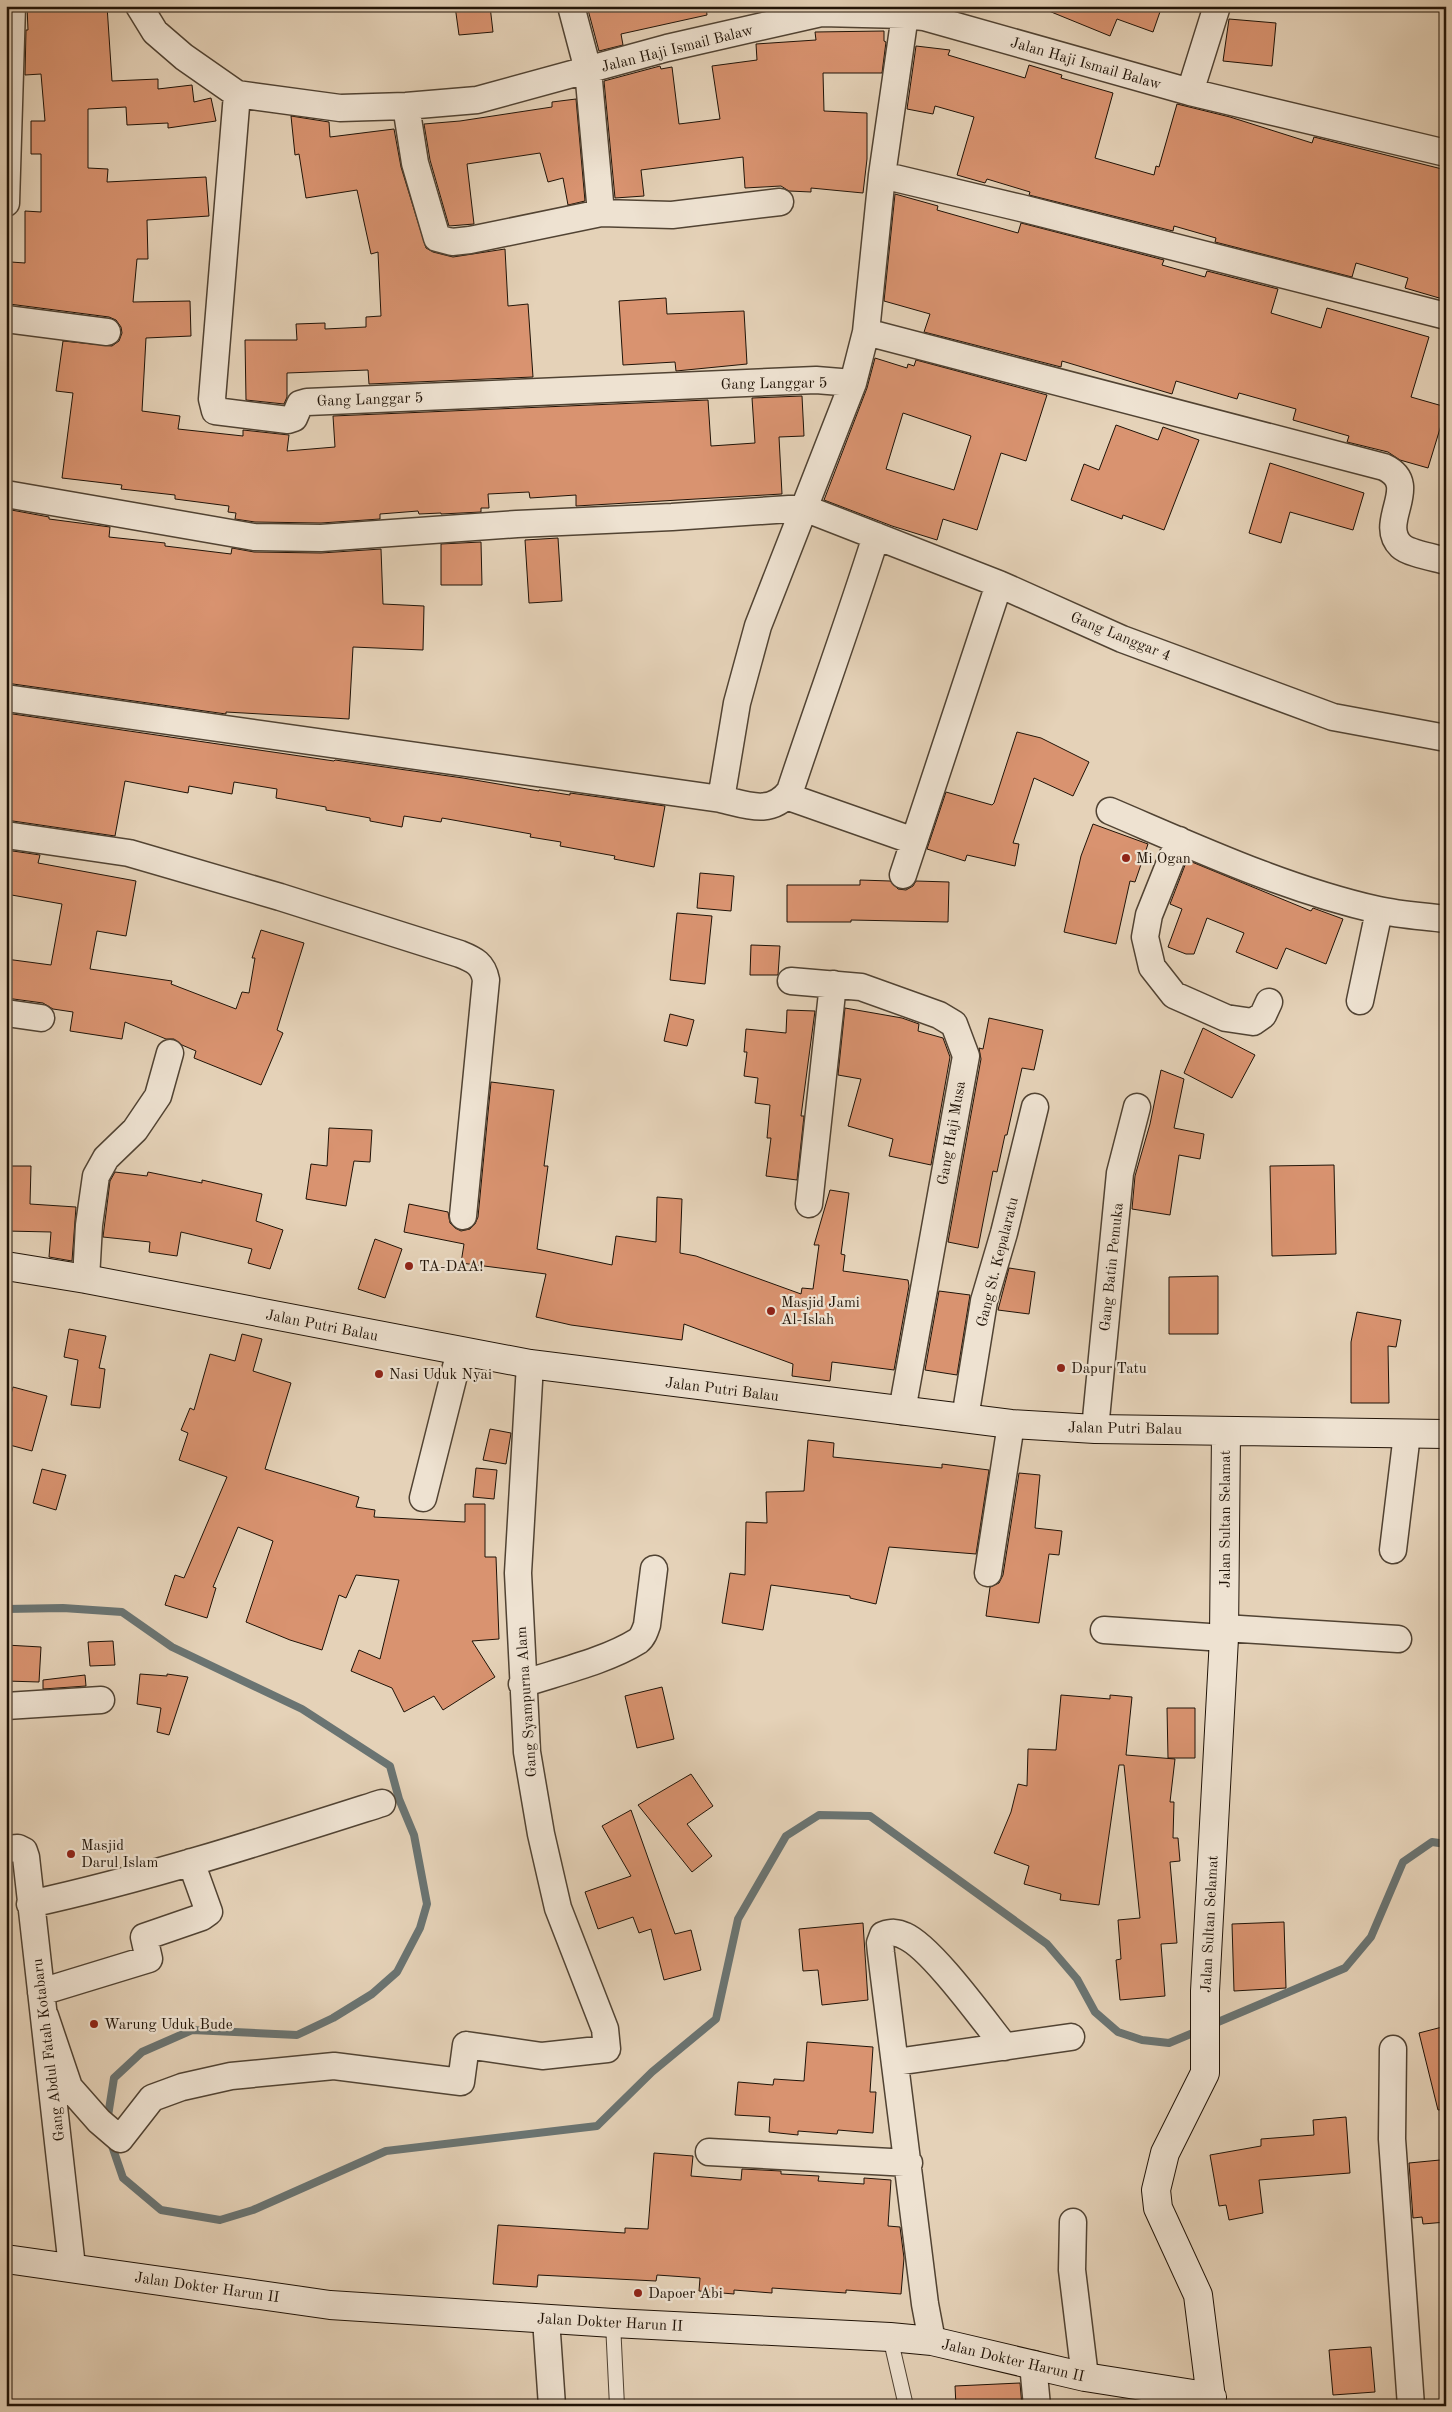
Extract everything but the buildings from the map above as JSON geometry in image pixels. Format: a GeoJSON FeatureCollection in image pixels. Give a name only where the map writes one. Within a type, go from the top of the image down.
{"type":"FeatureCollection","features":[{"type":"Feature","properties":{"kind":"street"},"geometry":{"type":"LineString","coordinates":[[6,203],[12,6]]}},
{"type":"Feature","properties":{"kind":"street","name":"Jalan Haji Ismail Balaw"},"geometry":{"type":"LineString","coordinates":[[139,6],[155,32],[184,57],[237,94],[340,108],[406,106],[477,100],[667,48],[820,10],[924,17],[1190,92],[1446,153]]}},
{"type":"Feature","properties":{"kind":"street"},"geometry":{"type":"LineString","coordinates":[[571,6],[588,70],[601,212]]}},
{"type":"Feature","properties":{"kind":"street"},"geometry":{"type":"LineString","coordinates":[[1190,92],[1217,6]]}},
{"type":"Feature","properties":{"kind":"street"},"geometry":{"type":"LineString","coordinates":[[721,799],[737,703],[758,626],[852,383],[866,332],[882,175],[905,15]]}},
{"type":"Feature","properties":{"kind":"street","name":"Gang Langgar 5"},"geometry":{"type":"LineString","coordinates":[[237,94],[212,399],[215,411],[288,420],[294,418],[300,404],[307,402],[816,380],[852,383]]}},
{"type":"Feature","properties":{"kind":"street"},"geometry":{"type":"LineString","coordinates":[[406,106],[416,163],[437,238],[452,242],[470,240],[601,212],[672,215],[780,202]]}},
{"type":"Feature","properties":{"kind":"street"},"geometry":{"type":"LineString","coordinates":[[882,175],[1021,208],[1446,316]]}},
{"type":"Feature","properties":{"kind":"street"},"geometry":{"type":"LineString","coordinates":[[6,319],[107,332]]}},
{"type":"Feature","properties":{"kind":"street"},"geometry":{"type":"LineString","coordinates":[[866,332],[1384,467],[1393,472],[1399,480],[1400,492],[1393,523],[1395,538],[1402,548],[1446,561]]}},
{"type":"Feature","properties":{"kind":"street"},"geometry":{"type":"LineString","coordinates":[[6,494],[254,537],[320,538],[517,524],[672,517],[804,508]]}},
{"type":"Feature","properties":{"kind":"street","name":"Gang Langgar 4"},"geometry":{"type":"LineString","coordinates":[[804,508],[999,584],[1122,639],[1333,717],[1446,738]]}},
{"type":"Feature","properties":{"kind":"street"},"geometry":{"type":"LineString","coordinates":[[6,698],[721,799],[756,807],[773,806],[790,791],[834,659],[852,612],[876,536]]}},
{"type":"Feature","properties":{"kind":"street"},"geometry":{"type":"LineString","coordinates":[[903,875],[999,584]]}},
{"type":"Feature","properties":{"kind":"street"},"geometry":{"type":"LineString","coordinates":[[786,796],[914,841]]}},
{"type":"Feature","properties":{"kind":"street"},"geometry":{"type":"LineString","coordinates":[[1110,811],[1321,895],[1379,911],[1446,919]]}},
{"type":"Feature","properties":{"kind":"street"},"geometry":{"type":"LineString","coordinates":[[6,835],[129,853],[280,897],[460,954],[478,962],[484,968],[486,980],[463,1216]]}},
{"type":"Feature","properties":{"kind":"street"},"geometry":{"type":"LineString","coordinates":[[1179,840],[1149,915],[1145,937],[1152,967],[1174,994],[1226,1018],[1254,1022],[1264,1015],[1269,1002]]}},
{"type":"Feature","properties":{"kind":"street"},"geometry":{"type":"LineString","coordinates":[[1360,1001],[1379,911]]}},
{"type":"Feature","properties":{"kind":"street","name":"Gang Haji Musa"},"geometry":{"type":"LineString","coordinates":[[791,981],[861,987],[939,1016],[954,1024],[966,1056],[902,1412]]}},
{"type":"Feature","properties":{"kind":"street"},"geometry":{"type":"LineString","coordinates":[[810,1204],[833,984]]}},
{"type":"Feature","properties":{"kind":"street"},"geometry":{"type":"LineString","coordinates":[[6,1013],[40,1018]]}},
{"type":"Feature","properties":{"kind":"street"},"geometry":{"type":"LineString","coordinates":[[86,1279],[89,1225],[96,1176],[106,1158],[135,1130],[158,1096],[170,1053]]}},
{"type":"Feature","properties":{"kind":"street","name":"Gang St. Kepalaratu"},"geometry":{"type":"LineString","coordinates":[[965,1418],[984,1300],[1004,1233],[1035,1107]]}},
{"type":"Feature","properties":{"kind":"street","name":"Gang Batin Pemuka"},"geometry":{"type":"LineString","coordinates":[[1095,1428],[1120,1173],[1137,1107]]}},
{"type":"Feature","properties":{"kind":"street","name":"Jalan Putri Balau"},"geometry":{"type":"LineString","coordinates":[[6,1266],[86,1279],[530,1364],[902,1412],[1011,1424],[1095,1428],[1446,1434]]}},
{"type":"Feature","properties":{"kind":"street"},"geometry":{"type":"LineString","coordinates":[[423,1498],[460,1351]]}},
{"type":"Feature","properties":{"kind":"street","name":"Gang Syampurna Alam"},"geometry":{"type":"LineString","coordinates":[[43,2004],[69,2087],[106,2129],[120,2139],[152,2098],[210,2080],[267,2072],[334,2066],[461,2082],[466,2046],[542,2056],[607,2049],[605,2029],[556,1899],[541,1834],[527,1752],[522,1684],[518,1573],[530,1364]]}},
{"type":"Feature","properties":{"kind":"street"},"geometry":{"type":"LineString","coordinates":[[988,1573],[1011,1424]]}},
{"type":"Feature","properties":{"kind":"street","name":"Jalan Sultan Selamat"},"geometry":{"type":"LineString","coordinates":[[1212,2401],[1198,2295],[1158,2208],[1156,2190],[1165,2152],[1205,2073],[1205,1991],[1224,1633],[1226,1431]]}},
{"type":"Feature","properties":{"kind":"street"},"geometry":{"type":"LineString","coordinates":[[1392,1550],[1407,1434]]}},
{"type":"Feature","properties":{"kind":"street"},"geometry":{"type":"LineString","coordinates":[[522,1684],[605,1656],[639,1640],[645,1634],[647,1625],[654,1569]]}},
{"type":"Feature","properties":{"kind":"street"},"geometry":{"type":"LineString","coordinates":[[1104,1630],[1398,1639]]}},
{"type":"Feature","properties":{"kind":"street"},"geometry":{"type":"LineString","coordinates":[[6,1706],[101,1700]]}},
{"type":"Feature","properties":{"kind":"street"},"geometry":{"type":"LineString","coordinates":[[30,1904],[85,1892],[192,1862],[382,1803]]}},
{"type":"Feature","properties":{"kind":"street","name":"Gang Abdul Fatah Kotabaru"},"geometry":{"type":"LineString","coordinates":[[6,1849],[18,1848],[24,1851],[72,2267]]}},
{"type":"Feature","properties":{"kind":"street"},"geometry":{"type":"LineString","coordinates":[[43,2004],[149,1959],[144,1937],[202,1917],[209,1912],[192,1862]]}},
{"type":"Feature","properties":{"kind":"street"},"geometry":{"type":"LineString","coordinates":[[932,2341],[925,2304],[909,2163],[880,1943],[883,1935],[894,1932],[906,1936],[916,1944],[937,1964],[1005,2047]]}},
{"type":"Feature","properties":{"kind":"street"},"geometry":{"type":"LineString","coordinates":[[896,2062],[1071,2037]]}},
{"type":"Feature","properties":{"kind":"street"},"geometry":{"type":"LineString","coordinates":[[1393,2049],[1392,2139],[1411,2406]]}},
{"type":"Feature","properties":{"kind":"street"},"geometry":{"type":"LineString","coordinates":[[709,2152],[909,2163]]}},
{"type":"Feature","properties":{"kind":"street"},"geometry":{"type":"LineString","coordinates":[[1073,2222],[1072,2270],[1085,2377]]}},
{"type":"Feature","properties":{"kind":"street","name":"Jalan Dokter Harun II"},"geometry":{"type":"LineString","coordinates":[[6,2259],[330,2305],[932,2341],[1085,2377],[1212,2401]]}},
{"type":"Feature","properties":{"kind":"street"},"geometry":{"type":"LineString","coordinates":[[546,2319],[552,2406]]}},
{"type":"Feature","properties":{"kind":"street"},"geometry":{"type":"LineString","coordinates":[[1033,2364],[1037,2406]]}},
{"type":"Feature","properties":{"kind":"lane"},"geometry":{"type":"LineString","coordinates":[[613,2323],[617,2406]]}},
{"type":"Feature","properties":{"kind":"lane"},"geometry":{"type":"LineString","coordinates":[[890,2337],[906,2406]]}},
{"type":"Feature","properties":{"kind":"waterway"},"geometry":{"type":"LineString","coordinates":[[6,1609],[63,1608],[122,1612],[172,1647],[302,1709],[390,1766],[399,1799],[414,1835],[427,1904],[420,1928],[397,1972],[372,1994],[333,2018],[297,2035],[192,2030],[142,2052],[114,2078],[107,2122]]}},
{"type":"Feature","properties":{"kind":"waterway"},"geometry":{"type":"LineString","coordinates":[[110,2140],[123,2178],[161,2210],[220,2220],[253,2210],[386,2151],[597,2126],[652,2072],[716,2019],[738,1919],[786,1836],[819,1815],[870,1816],[1047,1944],[1077,1979],[1095,2012],[1118,2032],[1142,2040],[1169,2043],[1200,2030]]}},
{"type":"Feature","properties":{"kind":"waterway"},"geometry":{"type":"LineString","coordinates":[[1211,2025],[1345,1968],[1371,1937],[1403,1862],[1432,1842],[1446,1844]]}},
{"type":"Feature","properties":{"kind":"place","name":"Mi Ogan"},"geometry":{"type":"Point","coordinates":[1126,858]}},
{"type":"Feature","properties":{"kind":"place","name":"TA-DAA!"},"geometry":{"type":"Point","coordinates":[409,1266]}},
{"type":"Feature","properties":{"kind":"place","name":"Masjid Jami Al-Islah"},"geometry":{"type":"Point","coordinates":[771,1311]}},
{"type":"Feature","properties":{"kind":"place","name":"Dapur Tatu"},"geometry":{"type":"Point","coordinates":[1061,1368]}},
{"type":"Feature","properties":{"kind":"place","name":"Nasi Uduk Nyai"},"geometry":{"type":"Point","coordinates":[379,1374]}},
{"type":"Feature","properties":{"kind":"place","name":"Masjid Darul Islam"},"geometry":{"type":"Point","coordinates":[71,1854]}},
{"type":"Feature","properties":{"kind":"place","name":"Warung Uduk Bude"},"geometry":{"type":"Point","coordinates":[94,2024]}},
{"type":"Feature","properties":{"kind":"place","name":"Dapoer Abi"},"geometry":{"type":"Point","coordinates":[638,2293]}}]}
